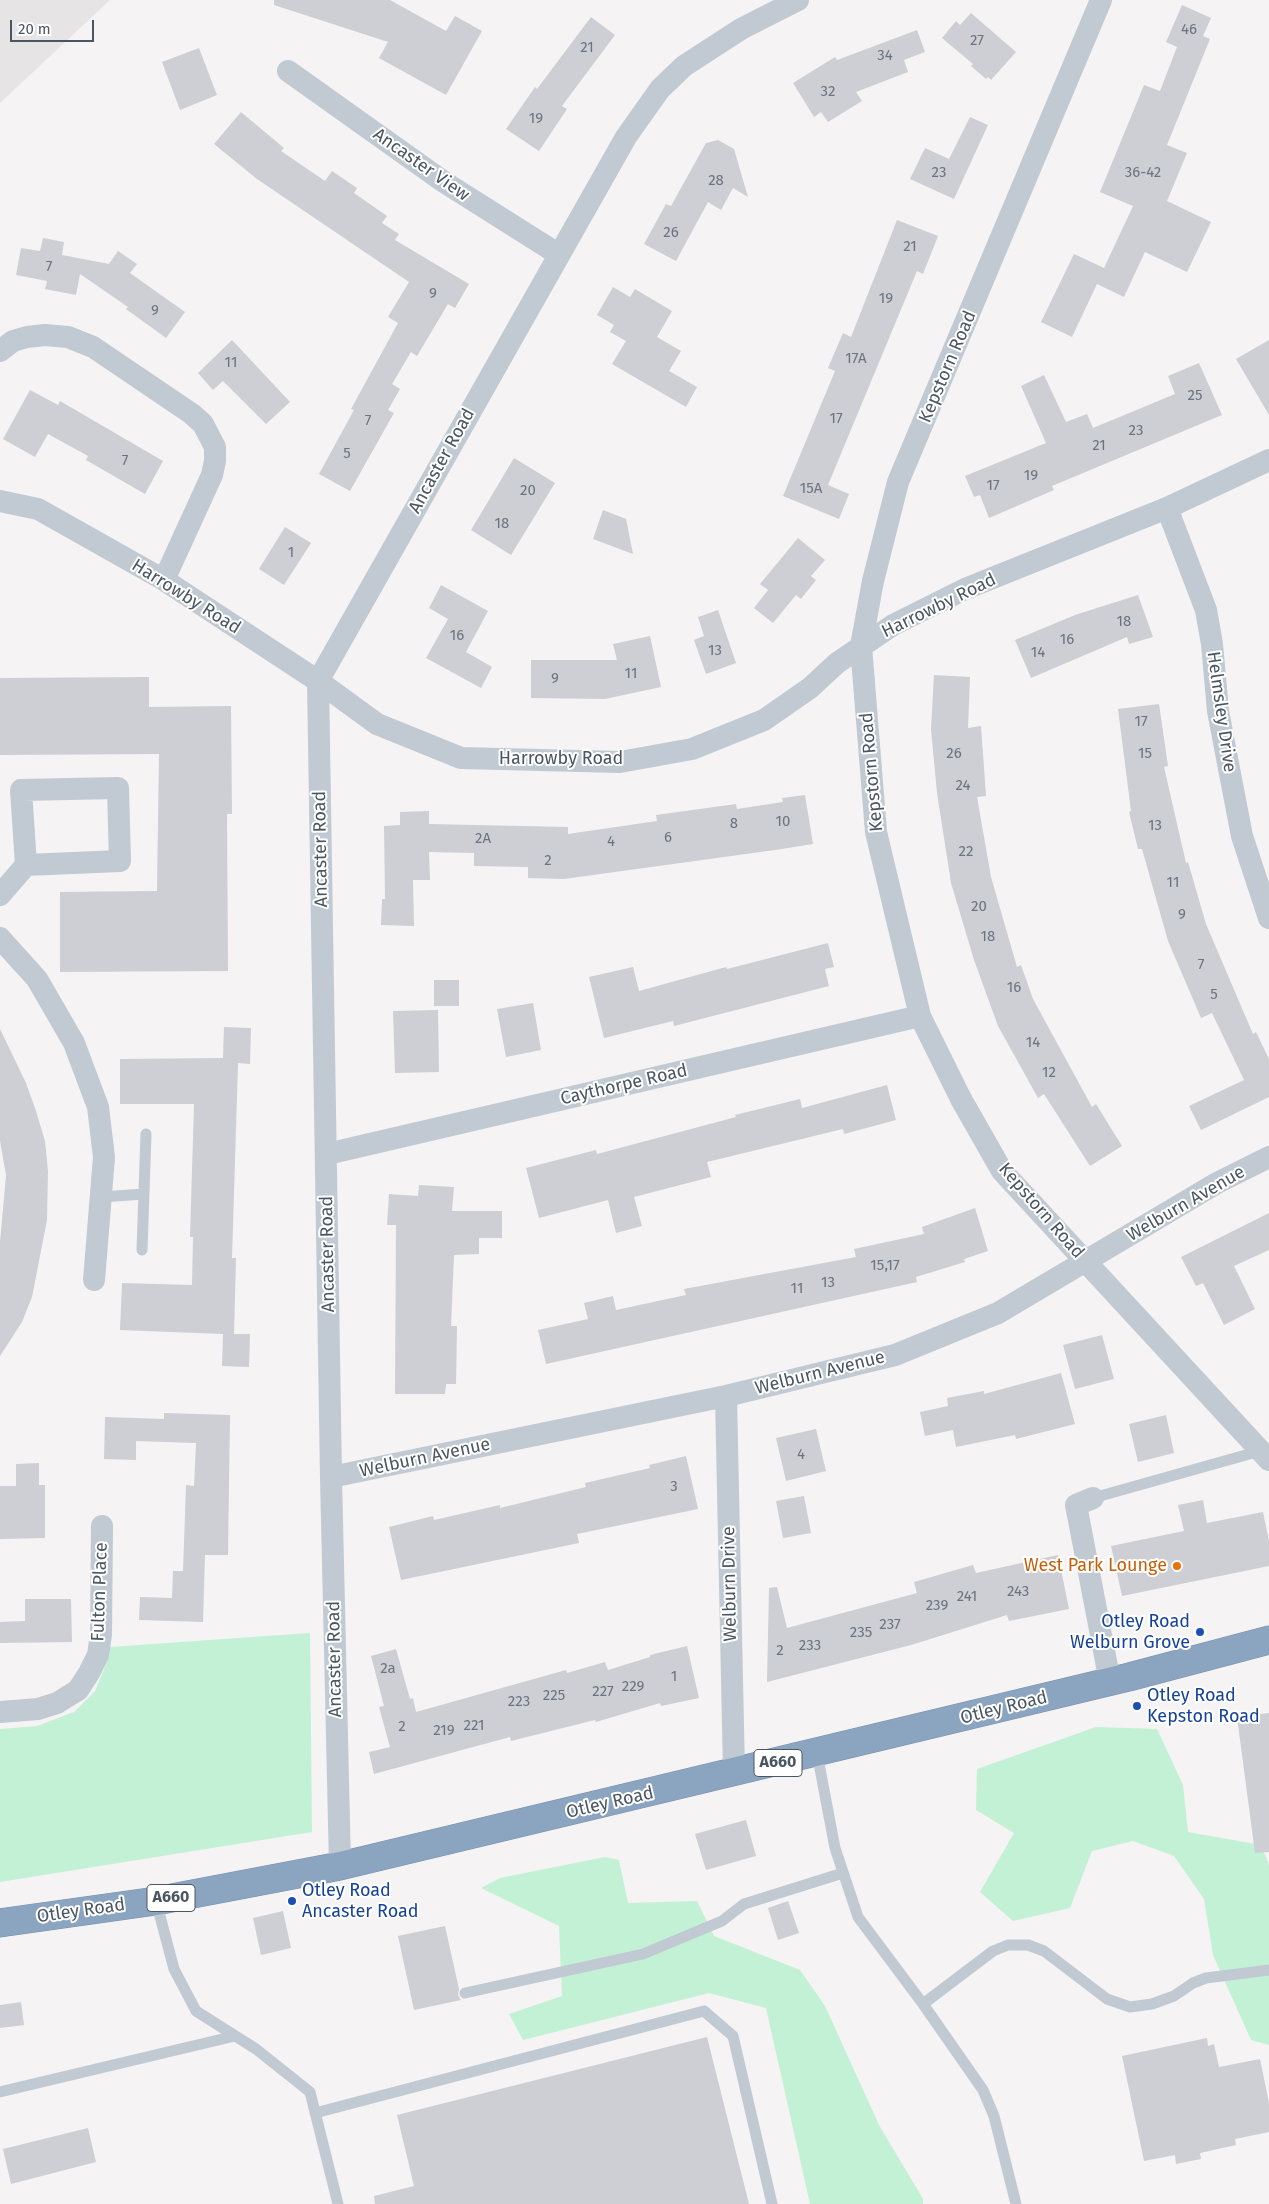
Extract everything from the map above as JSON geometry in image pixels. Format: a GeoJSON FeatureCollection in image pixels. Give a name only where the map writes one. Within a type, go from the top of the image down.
{"type":"FeatureCollection","features":[{"type":"Feature","properties":{"kind":"highway","name":"Otley Road"},"geometry":{"type":"LineString","coordinates":[[0,1922],[156,1900],[340,1866],[1110,1682],[1269,1640]]}},
{"type":"Feature","properties":{"kind":"highway","name":"Otley Road"},"geometry":{"type":"LineString","coordinates":[[1214,1655],[1269,1658]]}},
{"type":"Feature","properties":{"kind":"street","name":"Ancaster Road"},"geometry":{"type":"LineString","coordinates":[[340,1866],[331,1477],[318,681],[558,254],[626,137],[660,89],[684,66],[740,29],[798,0]]}},
{"type":"Feature","properties":{"kind":"street","name":"Kepstorn Road"},"geometry":{"type":"LineString","coordinates":[[1101,0],[898,482],[873,580],[861,646],[876,832],[920,1016],[961,1099],[1002,1171],[1265,1456]]}},
{"type":"Feature","properties":{"kind":"street","name":"Ancaster View"},"geometry":{"type":"LineString","coordinates":[[288,71],[444,182],[558,254]]}},
{"type":"Feature","properties":{"kind":"street"},"geometry":{"type":"LineString","coordinates":[[0,351],[13,341],[27,337],[45,334],[68,338],[93,348],[192,414],[203,424],[210,434],[214,447],[215,461],[212,475],[164,580]]}},
{"type":"Feature","properties":{"kind":"street","name":"Harrowby Road"},"geometry":{"type":"LineString","coordinates":[[0,501],[38,509],[164,580],[318,681],[377,724],[461,758],[620,762],[692,749],[764,720],[810,688],[837,663],[893,625],[965,589],[1167,508],[1269,460]]}},
{"type":"Feature","properties":{"kind":"street","name":"Helmsley Drive"},"geometry":{"type":"LineString","coordinates":[[1167,508],[1206,610],[1216,671],[1218,711],[1230,779],[1242,836],[1269,918]]}},
{"type":"Feature","properties":{"kind":"street"},"geometry":{"type":"LineString","coordinates":[[0,895],[26,866],[120,861],[118,788],[21,790],[26,866]]}},
{"type":"Feature","properties":{"kind":"street"},"geometry":{"type":"LineString","coordinates":[[0,938],[37,979],[74,1042],[98,1107],[104,1157],[94,1280]]}},
{"type":"Feature","properties":{"kind":"street","name":"Caythorpe Road"},"geometry":{"type":"LineString","coordinates":[[327,1154],[920,1016]]}},
{"type":"Feature","properties":{"kind":"street","name":"Welburn Avenue"},"geometry":{"type":"LineString","coordinates":[[331,1477],[726,1396],[895,1355],[998,1313],[1086,1263],[1218,1183],[1269,1157]]}},
{"type":"Feature","properties":{"kind":"street","name":"Welburn Drive"},"geometry":{"type":"LineString","coordinates":[[726,1396],[734,1773]]}},
{"type":"Feature","properties":{"kind":"street"},"geometry":{"type":"LineString","coordinates":[[1093,1498],[1076,1505],[1110,1682]]}},
{"type":"Feature","properties":{"kind":"street","name":"Fulton Place"},"geometry":{"type":"LineString","coordinates":[[0,1712],[38,1709],[57,1703],[78,1690],[89,1673],[98,1655],[102,1634],[102,1526]]}},
{"type":"Feature","properties":{"kind":"lane"},"geometry":{"type":"LineString","coordinates":[[142,1250],[146,1134]]}},
{"type":"Feature","properties":{"kind":"lane"},"geometry":{"type":"LineString","coordinates":[[101,1197],[144,1194]]}},
{"type":"Feature","properties":{"kind":"lane"},"geometry":{"type":"LineString","coordinates":[[1093,1498],[1265,1456]]}},
{"type":"Feature","properties":{"kind":"lane"},"geometry":{"type":"LineString","coordinates":[[816,1753],[835,1848],[858,1917],[983,2090],[994,2116],[1016,2204]]}},
{"type":"Feature","properties":{"kind":"lane"},"geometry":{"type":"LineString","coordinates":[[465,1993],[643,1954],[722,1921],[744,1904],[844,1873]]}},
{"type":"Feature","properties":{"kind":"lane"},"geometry":{"type":"LineString","coordinates":[[156,1900],[174,1969],[196,2011],[256,2049],[310,2092],[338,2204]]}},
{"type":"Feature","properties":{"kind":"lane"},"geometry":{"type":"LineString","coordinates":[[922,2004],[993,1951],[1008,1945],[1028,1945],[1044,1950],[1107,1999],[1130,2007],[1152,2004],[1174,1996],[1206,1978],[1269,1970]]}},
{"type":"Feature","properties":{"kind":"lane"},"geometry":{"type":"LineString","coordinates":[[315,2113],[704,2011],[733,2036],[772,2204]]}},
{"type":"Feature","properties":{"kind":"lane"},"geometry":{"type":"LineString","coordinates":[[0,2092],[235,2036]]}},
{"type":"Feature","properties":{"kind":"shaded area"},"geometry":{"type":"Polygon","coordinates":[[[0,0],[110,0],[0,103],[0,0]]]}},
{"type":"Feature","properties":{"kind":"green space"},"geometry":{"type":"Polygon","coordinates":[[[310,1633],[312,1832],[0,1882],[0,1729],[37,1726],[74,1712],[95,1691],[105,1667],[110,1647],[310,1633]]]}},
{"type":"Feature","properties":{"kind":"green space"},"geometry":{"type":"Polygon","coordinates":[[[1096,1727],[1157,1729],[1183,1785],[1188,1832],[1261,1845],[1269,1865],[1269,2045],[1251,2040],[1213,1955],[1204,1899],[1174,1856],[1133,1841],[1092,1851],[1070,1908],[1013,1921],[980,1892],[1014,1833],[976,1810],[977,1769],[1096,1727]]]}},
{"type":"Feature","properties":{"kind":"green space"},"geometry":{"type":"Polygon","coordinates":[[[605,1857],[619,1860],[628,1903],[697,1901],[714,1936],[800,1970],[825,2006],[879,2125],[923,2199],[923,2204],[810,2204],[766,2008],[709,1993],[523,2040],[509,2014],[562,1996],[559,1926],[481,1888],[500,1878],[605,1857]]]}},
{"type":"Feature","properties":{"kind":"building"},"geometry":{"type":"Polygon","coordinates":[[[274,0],[390,0],[446,31],[455,16],[482,31],[446,95],[379,58],[388,42],[274,5],[274,0]]]}},
{"type":"Feature","properties":{"kind":"building"},"geometry":{"type":"Polygon","coordinates":[[[1182,5],[1211,18],[1203,36],[1210,39],[1167,145],[1187,153],[1167,201],[1211,222],[1187,272],[1145,252],[1124,297],[1097,284],[1072,337],[1041,322],[1074,254],[1104,268],[1133,206],[1100,192],[1144,85],[1160,91],[1177,47],[1166,42],[1182,5]]]}},
{"type":"Feature","properties":{"kind":"building"},"geometry":{"type":"Polygon","coordinates":[[[971,13],[1016,52],[991,80],[988,77],[986,79],[971,66],[973,64],[942,38],[956,21],[960,25],[971,13]]]}},
{"type":"Feature","properties":{"kind":"building"},"geometry":{"type":"Polygon","coordinates":[[[591,17],[615,35],[562,106],[567,109],[539,151],[506,129],[535,87],[537,89],[591,17]]]}},
{"type":"Feature","properties":{"kind":"building"},"geometry":{"type":"Polygon","coordinates":[[[917,30],[925,52],[904,60],[908,72],[856,92],[862,101],[828,122],[821,112],[814,117],[793,83],[835,57],[837,60],[917,30]]]}},
{"type":"Feature","properties":{"kind":"building"},"geometry":{"type":"Polygon","coordinates":[[[199,48],[217,95],[180,110],[162,62],[199,48]]]}},
{"type":"Feature","properties":{"kind":"building"},"geometry":{"type":"Polygon","coordinates":[[[241,112],[284,148],[281,151],[325,181],[332,171],[357,188],[354,193],[387,216],[382,223],[399,234],[395,240],[469,284],[455,308],[448,304],[417,356],[411,352],[392,384],[400,389],[388,410],[394,413],[350,491],[319,474],[354,410],[351,409],[398,323],[388,317],[409,282],[257,179],[214,144],[241,112]]]}},
{"type":"Feature","properties":{"kind":"building"},"geometry":{"type":"Polygon","coordinates":[[[970,117],[988,125],[954,199],[910,179],[925,148],[949,159],[970,117]]]}},
{"type":"Feature","properties":{"kind":"building"},"geometry":{"type":"Polygon","coordinates":[[[718,140],[734,149],[748,197],[733,188],[721,210],[708,202],[676,261],[644,244],[666,204],[671,206],[706,143],[718,140]]]}},
{"type":"Feature","properties":{"kind":"building"},"geometry":{"type":"Polygon","coordinates":[[[897,220],[938,236],[923,274],[917,271],[828,485],[849,494],[839,519],[783,496],[835,371],[828,368],[843,333],[851,337],[897,220]]]}},
{"type":"Feature","properties":{"kind":"building"},"geometry":{"type":"Polygon","coordinates":[[[43,238],[64,242],[62,255],[109,264],[118,251],[137,264],[130,273],[185,312],[166,338],[126,309],[128,307],[80,274],[76,295],[45,289],[47,281],[16,275],[21,248],[40,251],[43,238]]]}},
{"type":"Feature","properties":{"kind":"building"},"geometry":{"type":"Polygon","coordinates":[[[613,287],[630,297],[635,289],[672,311],[657,337],[681,351],[669,371],[697,387],[686,407],[612,364],[626,341],[610,332],[614,325],[597,315],[613,287]]]}},
{"type":"Feature","properties":{"kind":"building"},"geometry":{"type":"Polygon","coordinates":[[[232,340],[290,402],[266,424],[223,381],[213,390],[198,373],[232,340]]]}},
{"type":"Feature","properties":{"kind":"building"},"geometry":{"type":"Polygon","coordinates":[[[1269,340],[1269,415],[1236,359],[1269,340]]]}},
{"type":"Feature","properties":{"kind":"building"},"geometry":{"type":"Polygon","coordinates":[[[1199,363],[1222,415],[1052,486],[1054,490],[989,518],[980,495],[974,497],[965,476],[1046,443],[1021,386],[1044,375],[1066,422],[1087,414],[1093,428],[1175,394],[1168,376],[1199,363]]]}},
{"type":"Feature","properties":{"kind":"building"},"geometry":{"type":"Polygon","coordinates":[[[30,390],[58,405],[60,401],[163,461],[145,494],[86,460],[88,456],[48,434],[35,457],[3,439],[30,390]]]}},
{"type":"Feature","properties":{"kind":"building"},"geometry":{"type":"Polygon","coordinates":[[[514,458],[555,483],[511,555],[471,530],[514,458]]]}},
{"type":"Feature","properties":{"kind":"building"},"geometry":{"type":"Polygon","coordinates":[[[603,510],[626,519],[633,554],[593,539],[603,510]]]}},
{"type":"Feature","properties":{"kind":"building"},"geometry":{"type":"Polygon","coordinates":[[[285,527],[311,543],[284,585],[259,569],[285,527]]]}},
{"type":"Feature","properties":{"kind":"building"},"geometry":{"type":"Polygon","coordinates":[[[798,538],[825,560],[811,576],[816,580],[801,599],[796,595],[773,623],[754,608],[768,590],[760,584],[798,538]]]}},
{"type":"Feature","properties":{"kind":"building"},"geometry":{"type":"Polygon","coordinates":[[[441,585],[488,611],[466,652],[492,667],[481,688],[426,658],[448,619],[429,608],[441,585]]]}},
{"type":"Feature","properties":{"kind":"building"},"geometry":{"type":"Polygon","coordinates":[[[1138,595],[1153,637],[1129,644],[1127,637],[1031,678],[1015,640],[1075,615],[1138,595]]]}},
{"type":"Feature","properties":{"kind":"building"},"geometry":{"type":"Polygon","coordinates":[[[718,610],[736,663],[706,674],[694,640],[704,636],[698,617],[718,610]]]}},
{"type":"Feature","properties":{"kind":"building"},"geometry":{"type":"Polygon","coordinates":[[[650,636],[661,687],[605,699],[531,698],[531,660],[617,660],[613,644],[650,636]]]}},
{"type":"Feature","properties":{"kind":"building"},"geometry":{"type":"Polygon","coordinates":[[[934,675],[970,677],[968,728],[981,726],[986,796],[977,797],[991,877],[1017,967],[1021,965],[1033,999],[1092,1107],[1096,1104],[1122,1146],[1090,1166],[1044,1094],[1038,1098],[998,1026],[974,960],[951,883],[937,793],[931,729],[934,675]]]}},
{"type":"Feature","properties":{"kind":"building"},"geometry":{"type":"Polygon","coordinates":[[[149,677],[149,707],[231,706],[232,814],[227,814],[228,971],[60,972],[60,892],[157,891],[159,754],[0,755],[0,678],[149,677]]]}},
{"type":"Feature","properties":{"kind":"building"},"geometry":{"type":"Polygon","coordinates":[[[1159,704],[1168,766],[1164,767],[1186,863],[1188,862],[1206,924],[1253,1034],[1256,1032],[1269,1059],[1269,1097],[1201,1130],[1189,1106],[1244,1080],[1212,1013],[1201,1018],[1168,941],[1142,849],[1138,849],[1129,812],[1131,811],[1118,709],[1159,704]]]}},
{"type":"Feature","properties":{"kind":"building"},"geometry":{"type":"Polygon","coordinates":[[[805,795],[813,844],[775,850],[564,879],[528,878],[528,867],[474,866],[474,853],[429,852],[430,880],[413,880],[414,926],[381,925],[382,899],[385,899],[384,826],[400,825],[400,812],[429,811],[429,824],[568,827],[568,834],[657,821],[656,815],[736,804],[737,809],[783,802],[782,798],[805,795]]]}},
{"type":"Feature","properties":{"kind":"building"},"geometry":{"type":"Polygon","coordinates":[[[828,943],[834,967],[825,969],[829,986],[674,1026],[673,1021],[604,1038],[589,977],[633,967],[639,991],[726,967],[727,969],[828,943]]]}},
{"type":"Feature","properties":{"kind":"building"},"geometry":{"type":"Polygon","coordinates":[[[434,980],[459,980],[459,1006],[434,1006],[434,980]]]}},
{"type":"Feature","properties":{"kind":"building"},"geometry":{"type":"Polygon","coordinates":[[[533,1003],[541,1050],[506,1057],[497,1009],[533,1003]]]}},
{"type":"Feature","properties":{"kind":"building"},"geometry":{"type":"Polygon","coordinates":[[[438,1010],[439,1072],[395,1073],[393,1011],[438,1010]]]}},
{"type":"Feature","properties":{"kind":"building"},"geometry":{"type":"Polygon","coordinates":[[[224,1027],[251,1028],[250,1064],[238,1063],[232,1258],[236,1258],[234,1334],[250,1334],[249,1367],[222,1366],[223,1334],[120,1330],[122,1283],[192,1285],[193,1237],[190,1237],[194,1104],[120,1104],[120,1059],[223,1058],[224,1027]]]}},
{"type":"Feature","properties":{"kind":"building"},"geometry":{"type":"Polygon","coordinates":[[[0,1029],[26,1083],[36,1111],[45,1141],[48,1171],[47,1220],[32,1297],[22,1322],[0,1356],[0,1242],[6,1175],[0,1141],[0,1029]]]}},
{"type":"Feature","properties":{"kind":"building"},"geometry":{"type":"Polygon","coordinates":[[[887,1085],[896,1120],[844,1134],[843,1129],[707,1162],[711,1177],[634,1197],[642,1226],[616,1233],[608,1200],[539,1218],[526,1168],[596,1150],[597,1154],[736,1117],[735,1115],[800,1099],[802,1108],[887,1085]]]}},
{"type":"Feature","properties":{"kind":"building"},"geometry":{"type":"Polygon","coordinates":[[[419,1185],[454,1187],[452,1211],[502,1211],[502,1238],[479,1238],[479,1254],[454,1255],[451,1326],[457,1326],[456,1384],[446,1384],[445,1394],[395,1394],[396,1225],[387,1225],[389,1194],[418,1196],[419,1185]]]}},
{"type":"Feature","properties":{"kind":"building"},"geometry":{"type":"Polygon","coordinates":[[[975,1208],[988,1251],[964,1259],[965,1262],[916,1277],[917,1282],[546,1364],[538,1330],[588,1319],[584,1303],[613,1296],[616,1310],[686,1295],[684,1289],[856,1257],[854,1249],[924,1234],[922,1227],[975,1208]]]}},
{"type":"Feature","properties":{"kind":"building"},"geometry":{"type":"Polygon","coordinates":[[[1269,1213],[1269,1250],[1234,1266],[1255,1309],[1224,1325],[1203,1283],[1196,1286],[1181,1257],[1269,1213]]]}},
{"type":"Feature","properties":{"kind":"building"},"geometry":{"type":"Polygon","coordinates":[[[1102,1335],[1114,1379],[1075,1389],[1063,1345],[1102,1335]]]}},
{"type":"Feature","properties":{"kind":"building"},"geometry":{"type":"Polygon","coordinates":[[[1061,1373],[1075,1424],[1016,1439],[1015,1435],[956,1447],[953,1430],[925,1436],[920,1412],[948,1406],[947,1398],[984,1391],[984,1394],[1061,1373]]]}},
{"type":"Feature","properties":{"kind":"building"},"geometry":{"type":"Polygon","coordinates":[[[164,1413],[230,1415],[228,1555],[205,1555],[203,1622],[139,1620],[140,1597],[172,1598],[173,1571],[183,1571],[186,1485],[194,1486],[196,1443],[136,1441],[136,1460],[104,1459],[105,1417],[164,1419],[164,1413]]]}},
{"type":"Feature","properties":{"kind":"building"},"geometry":{"type":"Polygon","coordinates":[[[1166,1415],[1174,1453],[1138,1462],[1129,1424],[1166,1415]]]}},
{"type":"Feature","properties":{"kind":"building"},"geometry":{"type":"Polygon","coordinates":[[[816,1429],[826,1471],[786,1481],[776,1438],[816,1429]]]}},
{"type":"Feature","properties":{"kind":"building"},"geometry":{"type":"Polygon","coordinates":[[[686,1456],[698,1509],[577,1534],[579,1543],[401,1580],[389,1527],[433,1516],[434,1520],[500,1505],[500,1508],[586,1487],[585,1483],[650,1468],[649,1465],[686,1456]]]}},
{"type":"Feature","properties":{"kind":"building"},"geometry":{"type":"Polygon","coordinates":[[[39,1463],[39,1485],[45,1485],[45,1538],[0,1539],[0,1486],[16,1486],[16,1464],[39,1463]]]}},
{"type":"Feature","properties":{"kind":"building"},"geometry":{"type":"Polygon","coordinates":[[[804,1496],[811,1533],[783,1538],[776,1501],[804,1496]]]}},
{"type":"Feature","properties":{"kind":"building"},"geometry":{"type":"Polygon","coordinates":[[[1203,1500],[1207,1523],[1263,1512],[1269,1541],[1269,1566],[1122,1596],[1111,1546],[1184,1531],[1178,1505],[1203,1500]]]}},
{"type":"Feature","properties":{"kind":"building"},"geometry":{"type":"Polygon","coordinates":[[[1058,1555],[1069,1609],[1009,1621],[1007,1615],[911,1645],[767,1682],[769,1588],[777,1587],[787,1628],[917,1593],[914,1582],[973,1565],[976,1573],[1058,1555]]]}},
{"type":"Feature","properties":{"kind":"building"},"geometry":{"type":"Polygon","coordinates":[[[25,1599],[71,1599],[72,1642],[0,1643],[0,1622],[25,1621],[25,1599]]]}},
{"type":"Feature","properties":{"kind":"building"},"geometry":{"type":"Polygon","coordinates":[[[687,1646],[699,1698],[661,1706],[660,1703],[596,1722],[595,1720],[511,1741],[510,1737],[374,1774],[369,1752],[390,1747],[379,1707],[384,1706],[371,1656],[396,1649],[410,1699],[413,1698],[416,1712],[566,1670],[567,1673],[605,1662],[608,1670],[650,1657],[650,1655],[687,1646]]]}},
{"type":"Feature","properties":{"kind":"building"},"geometry":{"type":"Polygon","coordinates":[[[1269,1713],[1269,1852],[1255,1853],[1237,1717],[1269,1713]]]}},
{"type":"Feature","properties":{"kind":"building"},"geometry":{"type":"Polygon","coordinates":[[[746,1820],[756,1856],[706,1870],[695,1834],[746,1820]]]}},
{"type":"Feature","properties":{"kind":"building"},"geometry":{"type":"Polygon","coordinates":[[[788,1901],[799,1933],[778,1940],[768,1908],[788,1901]]]}},
{"type":"Feature","properties":{"kind":"building"},"geometry":{"type":"Polygon","coordinates":[[[283,1911],[291,1948],[261,1955],[253,1918],[283,1911]]]}},
{"type":"Feature","properties":{"kind":"building"},"geometry":{"type":"Polygon","coordinates":[[[445,1926],[459,1989],[458,1995],[461,2000],[414,2010],[398,1936],[445,1926]]]}},
{"type":"Feature","properties":{"kind":"building"},"geometry":{"type":"Polygon","coordinates":[[[21,2002],[24,2025],[0,2028],[0,2005],[21,2002]]]}},
{"type":"Feature","properties":{"kind":"building"},"geometry":{"type":"Polygon","coordinates":[[[707,2037],[749,2204],[375,2204],[374,2196],[414,2186],[397,2115],[707,2037]]]}},
{"type":"Feature","properties":{"kind":"building"},"geometry":{"type":"Polygon","coordinates":[[[1207,2038],[1208,2046],[1214,2044],[1219,2067],[1260,2059],[1269,2103],[1269,2132],[1235,2139],[1236,2145],[1200,2153],[1201,2159],[1176,2164],[1175,2155],[1144,2161],[1122,2056],[1207,2038]]]}},
{"type":"Feature","properties":{"kind":"building"},"geometry":{"type":"Polygon","coordinates":[[[88,2128],[96,2162],[11,2184],[3,2149],[88,2128]]]}},
{"type":"Feature","properties":{"kind":"place","name":"West Park Lounge"},"geometry":{"type":"Point","coordinates":[1177,1566]}},
{"type":"Feature","properties":{"kind":"place","name":"Otley Road Welburn Grove"},"geometry":{"type":"Point","coordinates":[1200,1632]}},
{"type":"Feature","properties":{"kind":"place","name":"Otley Road Kepston Road"},"geometry":{"type":"Point","coordinates":[1137,1706]}},
{"type":"Feature","properties":{"kind":"place","name":"Otley Road Ancaster Road"},"geometry":{"type":"Point","coordinates":[292,1901]}}]}
